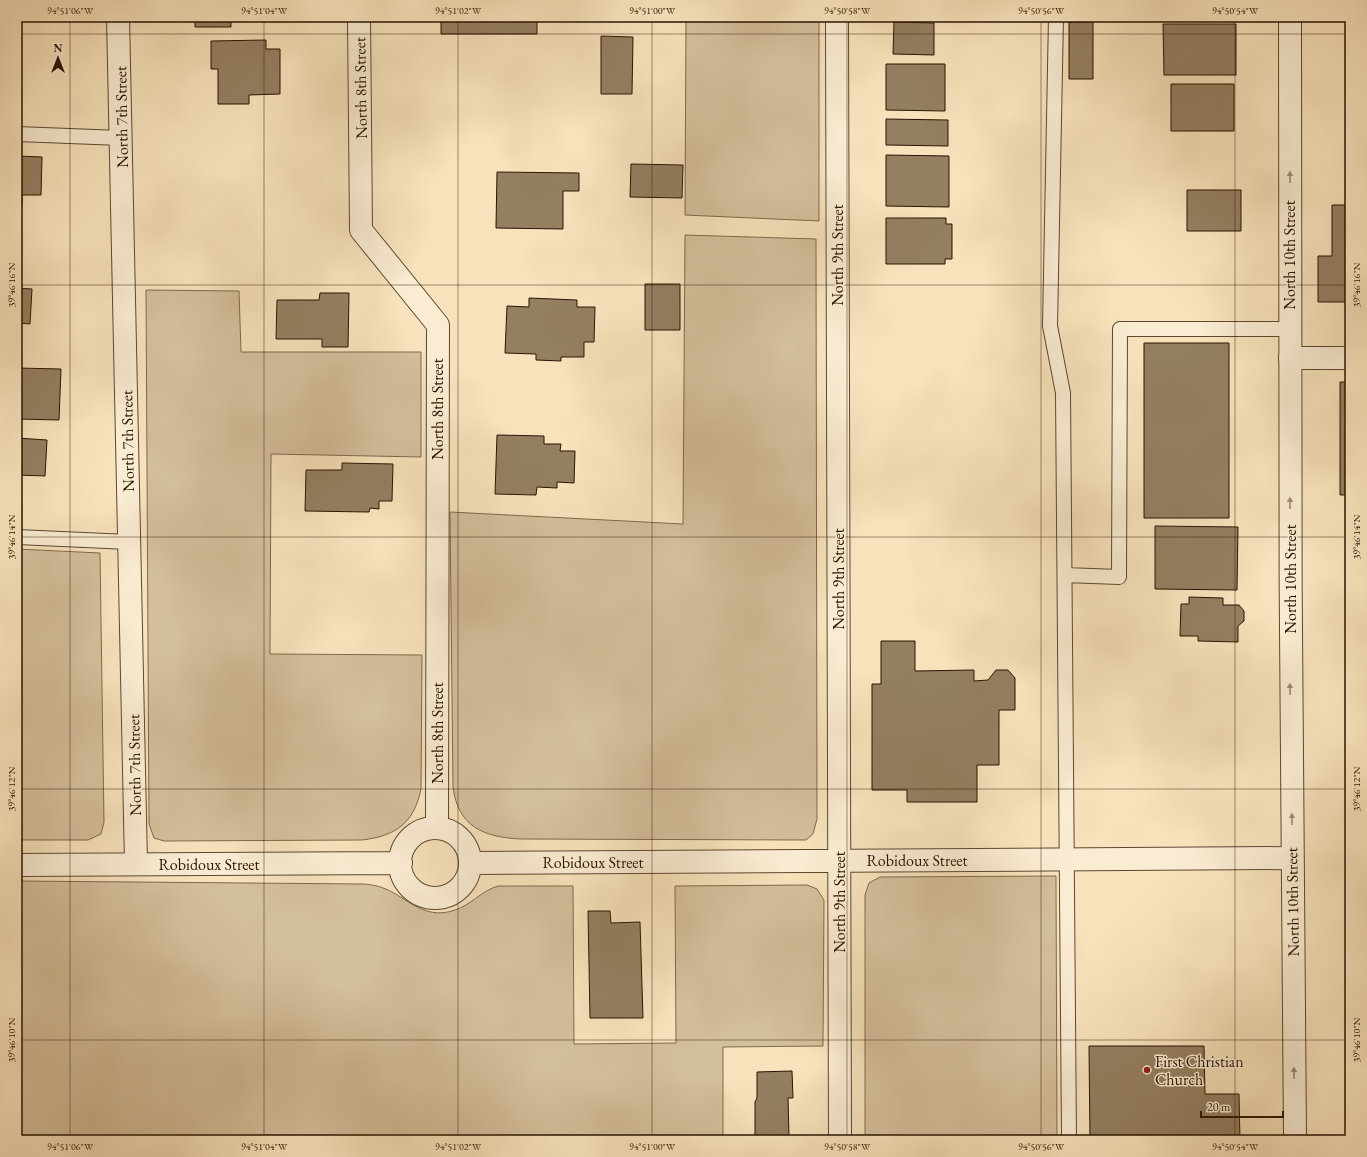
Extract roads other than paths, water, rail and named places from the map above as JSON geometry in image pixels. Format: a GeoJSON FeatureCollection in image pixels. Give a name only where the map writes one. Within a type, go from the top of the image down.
{"type":"FeatureCollection","features":[{"type":"Feature","properties":{"kind":"street","name":"North 7th Street"},"geometry":{"type":"LineString","coordinates":[[118,17],[136,864]]}},
{"type":"Feature","properties":{"kind":"street","name":"North 8th Street"},"geometry":{"type":"LineString","coordinates":[[359,17],[361,230],[438,325],[437,828]]}},
{"type":"Feature","properties":{"kind":"street","name":"North 9th Street"},"geometry":{"type":"LineString","coordinates":[[837,17],[840,1140]]}},
{"type":"Feature","properties":{"kind":"street","name":"North 10th Street"},"geometry":{"type":"LineString","coordinates":[[1290,17],[1290,670],[1295,1140]]}},
{"type":"Feature","properties":{"kind":"street"},"geometry":{"type":"LineString","coordinates":[[1290,358],[1350,358]]}},
{"type":"Feature","properties":{"kind":"street"},"geometry":{"type":"LineString","coordinates":[[437,828],[447,829],[457,834],[468,848],[470,863],[464,885],[449,896],[441,897],[419,894],[411,889],[403,877],[401,863],[406,844],[411,837],[418,832],[437,828]]}},
{"type":"Feature","properties":{"kind":"street","name":"Robidoux Street"},"geometry":{"type":"LineString","coordinates":[[470,863],[1292,858]]}},
{"type":"Feature","properties":{"kind":"street","name":"Robidoux Street"},"geometry":{"type":"LineString","coordinates":[[17,865],[401,863]]}},
{"type":"Feature","properties":{"kind":"lane"},"geometry":{"type":"LineString","coordinates":[[1056,17],[1050,326],[1063,393],[1068,860],[1069,1140]]}},
{"type":"Feature","properties":{"kind":"lane"},"geometry":{"type":"LineString","coordinates":[[17,134],[121,138]]}},
{"type":"Feature","properties":{"kind":"lane"},"geometry":{"type":"LineString","coordinates":[[1065,575],[1119,577],[1120,329],[1289,329]]}},
{"type":"Feature","properties":{"kind":"lane"},"geometry":{"type":"LineString","coordinates":[[17,537],[129,542]]}},
{"type":"Feature","properties":{"kind":"place","name":"First Christian Church"},"geometry":{"type":"Point","coordinates":[1147,1070]}}]}
